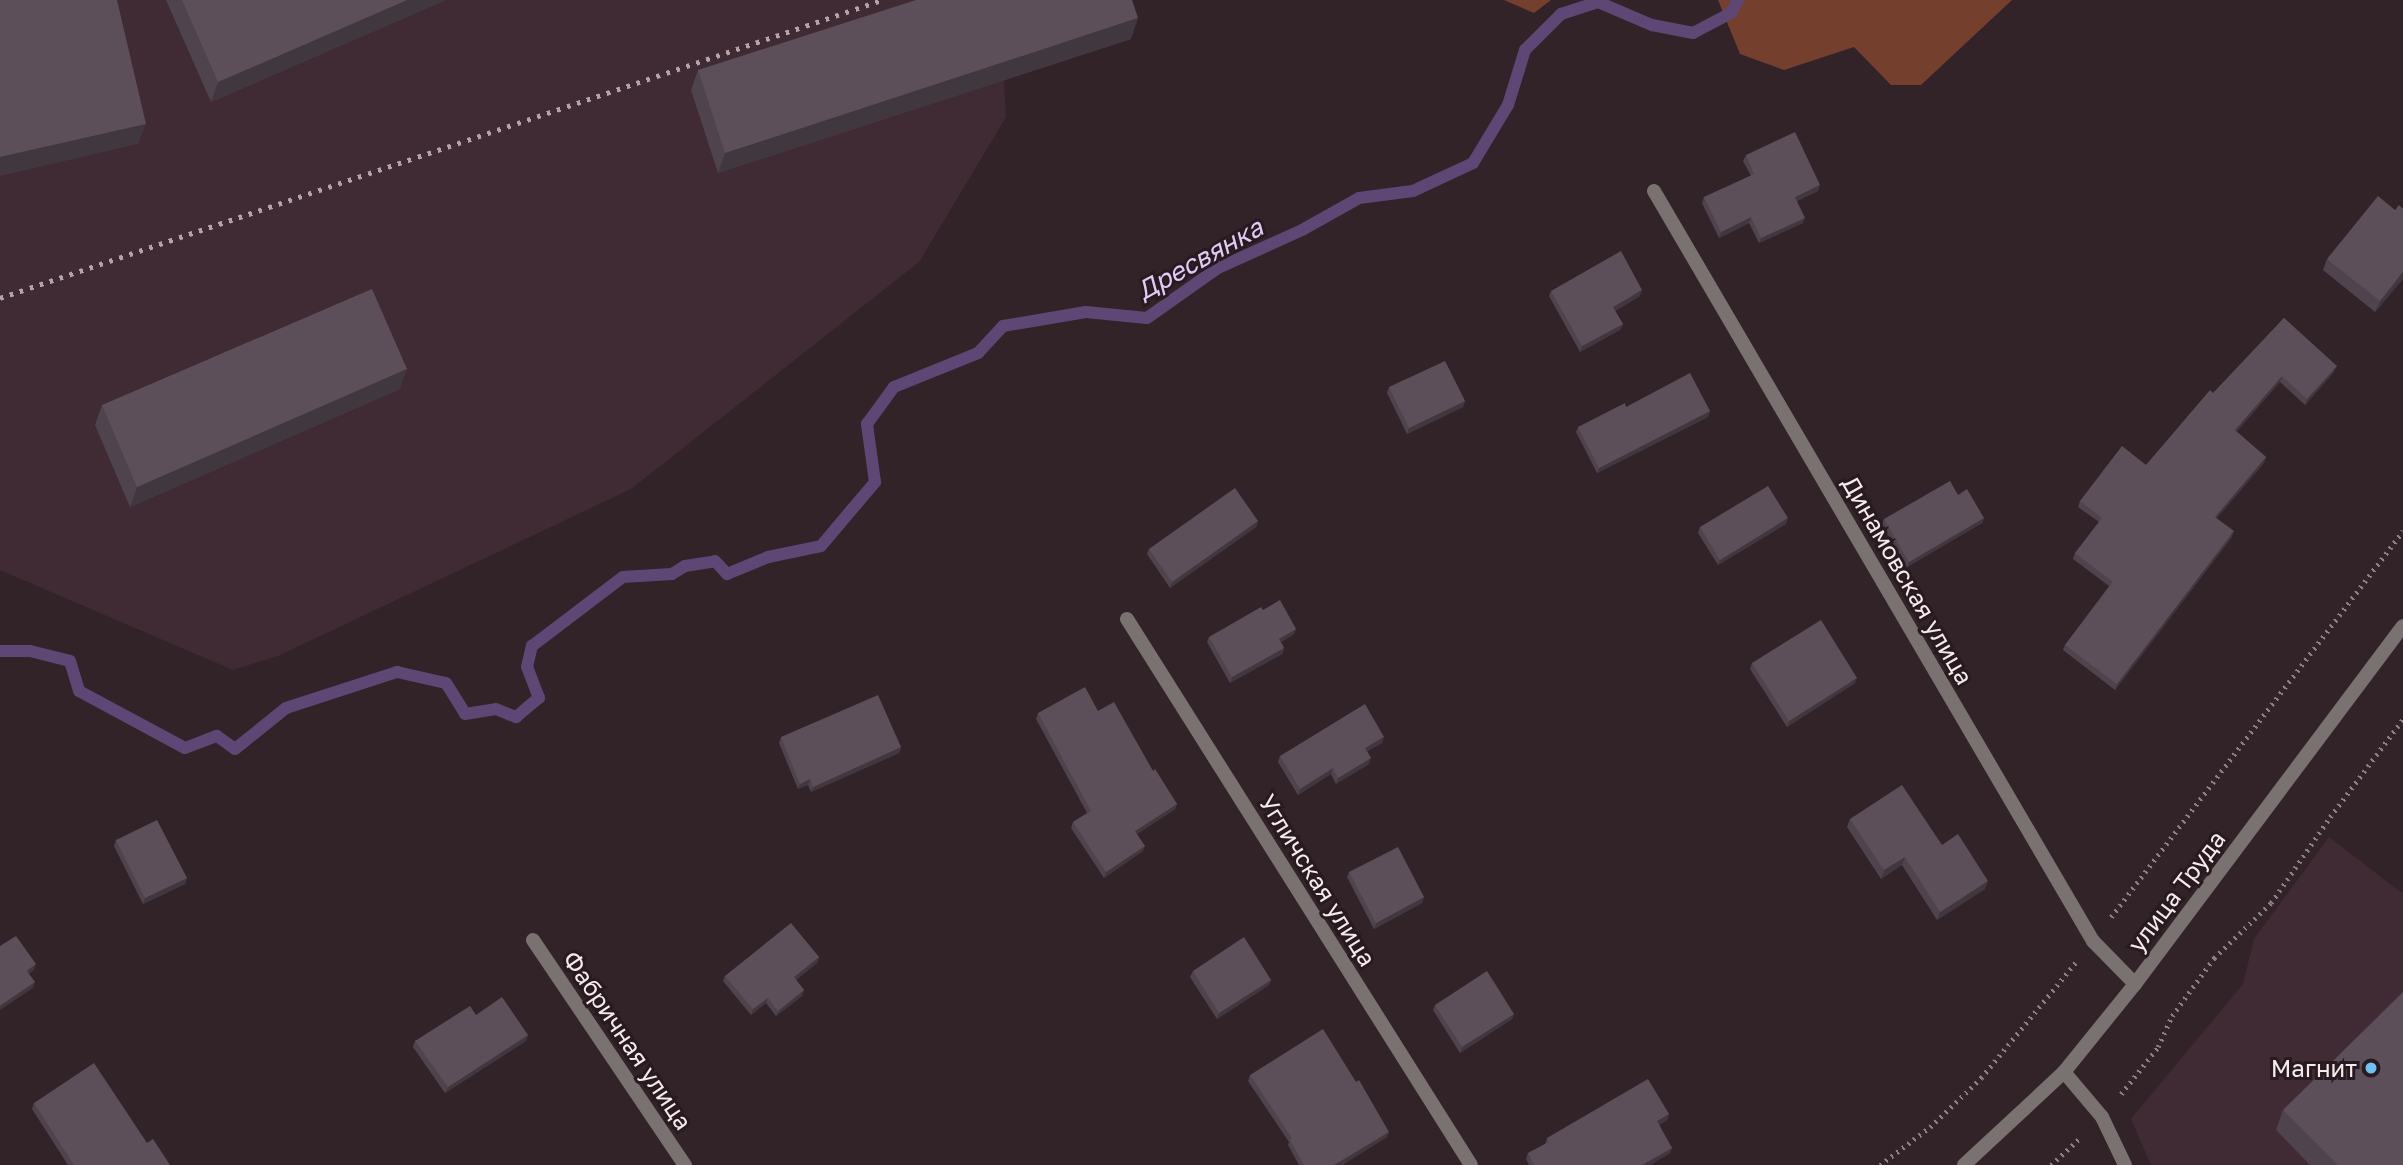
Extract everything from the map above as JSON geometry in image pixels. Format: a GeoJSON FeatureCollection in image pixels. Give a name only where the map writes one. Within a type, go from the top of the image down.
{"type":"FeatureCollection","features":[{"type":"Feature","properties":{"kind":"street","name":"Динамовская улица"},"geometry":{"type":"LineString","coordinates":[[1654,191],[2093,941],[2135,984]]}},
{"type":"Feature","properties":{"kind":"street","name":"Угличская улица"},"geometry":{"type":"LineString","coordinates":[[1127,619],[1471,1165]]}},
{"type":"Feature","properties":{"kind":"street","name":"улица Труда"},"geometry":{"type":"LineString","coordinates":[[1964,1165],[2064,1072],[2135,984],[2403,626]]}},
{"type":"Feature","properties":{"kind":"street","name":"Фабричная улица"},"geometry":{"type":"LineString","coordinates":[[533,940],[685,1165]]}},
{"type":"Feature","properties":{"kind":"street"},"geometry":{"type":"LineString","coordinates":[[2064,1072],[2102,1117],[2125,1165]]}},
{"type":"Feature","properties":{"kind":"path"},"geometry":{"type":"LineString","coordinates":[[1880,1165],[1930,1127],[1980,1078],[2093,941],[2403,531]]}},
{"type":"Feature","properties":{"kind":"path"},"geometry":{"type":"LineString","coordinates":[[2172,1016],[2214,958],[2271,903],[2403,719]]}},
{"type":"Feature","properties":{"kind":"shaded area"},"geometry":{"type":"Polygon","coordinates":[[[0,0],[1119,0],[1131,39],[1004,80],[1006,117],[919,262],[631,489],[278,656],[233,670],[0,570],[0,0]]]}},
{"type":"Feature","properties":{"kind":"shaded area"},"geometry":{"type":"Polygon","coordinates":[[[1504,0],[1551,0],[1534,13],[1504,0]]]}},
{"type":"Feature","properties":{"kind":"shaded area"},"geometry":{"type":"Polygon","coordinates":[[[1718,0],[2012,0],[1921,85],[1891,85],[1854,47],[1784,70],[1740,54],[1718,0]]]}},
{"type":"Feature","properties":{"kind":"shaded area"},"geometry":{"type":"Polygon","coordinates":[[[2329,837],[2403,894],[2403,1165],[2151,1165],[2131,1119],[2243,984],[2254,939],[2329,837]]]}},
{"type":"Feature","properties":{"kind":"building"},"geometry":{"type":"Polygon","coordinates":[[[0,0],[117,0],[146,124],[0,157],[0,0]]]}},
{"type":"Feature","properties":{"kind":"building"},"geometry":{"type":"Polygon","coordinates":[[[182,0],[407,0],[218,82],[182,0]]]}},
{"type":"Feature","properties":{"kind":"building"},"geometry":{"type":"Polygon","coordinates":[[[916,0],[1132,0],[1138,18],[725,153],[698,70],[916,0]]]}},
{"type":"Feature","properties":{"kind":"building"},"geometry":{"type":"Polygon","coordinates":[[[1795,132],[1820,185],[1795,197],[1805,218],[1761,238],[1751,217],[1721,232],[1704,197],[1754,174],[1746,155],[1795,132]]]}},
{"type":"Feature","properties":{"kind":"building"},"geometry":{"type":"Polygon","coordinates":[[[2378,196],[2395,210],[2399,205],[2403,209],[2403,272],[2380,301],[2327,259],[2378,196]]]}},
{"type":"Feature","properties":{"kind":"building"},"geometry":{"type":"Polygon","coordinates":[[[1621,251],[1642,290],[1613,307],[1623,324],[1582,346],[1551,291],[1621,251]]]}},
{"type":"Feature","properties":{"kind":"building"},"geometry":{"type":"Polygon","coordinates":[[[372,289],[407,369],[137,487],[102,405],[372,289]]]}},
{"type":"Feature","properties":{"kind":"building"},"geometry":{"type":"Polygon","coordinates":[[[2284,318],[2337,366],[2307,399],[2282,376],[2235,430],[2266,457],[2215,517],[2234,531],[2117,684],[2065,645],[2113,582],[2075,553],[2102,518],[2080,501],[2122,446],[2146,465],[2210,390],[2213,393],[2284,318]]]}},
{"type":"Feature","properties":{"kind":"building"},"geometry":{"type":"Polygon","coordinates":[[[1445,361],[1465,401],[1409,428],[1389,387],[1445,361]]]}},
{"type":"Feature","properties":{"kind":"building"},"geometry":{"type":"Polygon","coordinates":[[[1690,373],[1710,411],[1599,468],[1578,427],[1625,403],[1626,407],[1690,373]]]}},
{"type":"Feature","properties":{"kind":"building"},"geometry":{"type":"Polygon","coordinates":[[[1950,481],[1958,495],[1967,489],[1984,518],[1909,562],[1884,519],[1950,481]]]}},
{"type":"Feature","properties":{"kind":"building"},"geometry":{"type":"Polygon","coordinates":[[[1768,486],[1788,518],[1720,560],[1700,527],[1768,486]]]}},
{"type":"Feature","properties":{"kind":"building"},"geometry":{"type":"Polygon","coordinates":[[[1235,488],[1258,521],[1172,582],[1149,549],[1235,488]]]}},
{"type":"Feature","properties":{"kind":"building"},"geometry":{"type":"Polygon","coordinates":[[[1280,600],[1296,629],[1279,639],[1284,648],[1232,677],[1209,637],[1261,607],[1263,610],[1280,600]]]}},
{"type":"Feature","properties":{"kind":"building"},"geometry":{"type":"Polygon","coordinates":[[[1821,620],[1857,678],[1789,721],[1752,663],[1821,620]]]}},
{"type":"Feature","properties":{"kind":"building"},"geometry":{"type":"Polygon","coordinates":[[[1085,687],[1098,711],[1114,702],[1153,771],[1155,769],[1177,804],[1135,831],[1145,846],[1106,872],[1073,822],[1091,811],[1038,713],[1085,687]]]}},
{"type":"Feature","properties":{"kind":"building"},"geometry":{"type":"Polygon","coordinates":[[[878,695],[901,747],[813,787],[810,779],[800,784],[781,737],[878,695]]]}},
{"type":"Feature","properties":{"kind":"building"},"geometry":{"type":"Polygon","coordinates":[[[1365,704],[1384,737],[1365,748],[1371,758],[1338,778],[1333,768],[1300,789],[1280,756],[1365,704]]]}},
{"type":"Feature","properties":{"kind":"building"},"geometry":{"type":"Polygon","coordinates":[[[1902,785],[1942,845],[1958,834],[1988,881],[1940,912],[1905,857],[1884,870],[1850,819],[1902,785]]]}},
{"type":"Feature","properties":{"kind":"building"},"geometry":{"type":"Polygon","coordinates":[[[157,820],[187,878],[145,898],[116,840],[157,820]]]}},
{"type":"Feature","properties":{"kind":"building"},"geometry":{"type":"Polygon","coordinates":[[[1398,847],[1424,897],[1376,923],[1349,872],[1398,847]]]}},
{"type":"Feature","properties":{"kind":"building"},"geometry":{"type":"Polygon","coordinates":[[[791,923],[819,957],[794,977],[804,990],[778,1011],[768,998],[753,1009],[725,976],[791,923]]]}},
{"type":"Feature","properties":{"kind":"building"},"geometry":{"type":"Polygon","coordinates":[[[16,936],[36,964],[27,971],[35,982],[0,1006],[0,946],[16,936]]]}},
{"type":"Feature","properties":{"kind":"building"},"geometry":{"type":"Polygon","coordinates":[[[1244,937],[1271,980],[1219,1013],[1193,971],[1244,937]]]}},
{"type":"Feature","properties":{"kind":"building"},"geometry":{"type":"Polygon","coordinates":[[[1487,971],[1514,1014],[1462,1047],[1435,1005],[1487,971]]]}},
{"type":"Feature","properties":{"kind":"building","name":"Магнит"},"geometry":{"type":"Polygon","coordinates":[[[2403,992],[2403,1165],[2338,1165],[2283,1110],[2403,992]]]}},
{"type":"Feature","properties":{"kind":"building"},"geometry":{"type":"Polygon","coordinates":[[[502,997],[528,1035],[448,1087],[415,1041],[470,1006],[476,1015],[502,997]]]}},
{"type":"Feature","properties":{"kind":"building"},"geometry":{"type":"Polygon","coordinates":[[[1323,1029],[1356,1082],[1359,1080],[1389,1132],[1334,1165],[1304,1165],[1290,1140],[1292,1138],[1250,1075],[1323,1029]]]}},
{"type":"Feature","properties":{"kind":"building"},"geometry":{"type":"Polygon","coordinates":[[[94,1063],[147,1143],[153,1139],[170,1165],[74,1165],[34,1103],[94,1063]]]}},
{"type":"Feature","properties":{"kind":"building"},"geometry":{"type":"Polygon","coordinates":[[[1648,1079],[1669,1114],[1657,1121],[1672,1148],[1642,1165],[1534,1165],[1528,1153],[1549,1142],[1547,1138],[1648,1079]]]}},
{"type":"Feature","properties":{"kind":"waterway","name":"Дресвянка"},"geometry":{"type":"LineString","coordinates":[[0,651],[30,651],[70,661],[79,691],[185,748],[217,736],[235,749],[286,708],[397,672],[446,683],[465,714],[496,709],[516,717],[539,698],[527,667],[532,646],[623,577],[672,574],[685,566],[715,561],[727,574],[768,557],[821,546],[875,482],[867,424],[894,387],[978,353],[1003,326],[1086,312],[1147,318],[1218,268],[1302,230],[1359,198],[1413,191],[1473,163],[1508,105],[1525,50],[1561,14],[1598,2],[1652,25],[1693,33],[1731,13],[1738,0]]}},
{"type":"Feature","properties":{"kind":"railway"},"geometry":{"type":"LineString","coordinates":[[0,298],[882,0]]}},
{"type":"Feature","properties":{"kind":"place","name":"Магнит"},"geometry":{"type":"Point","coordinates":[2371,1068]}}]}
